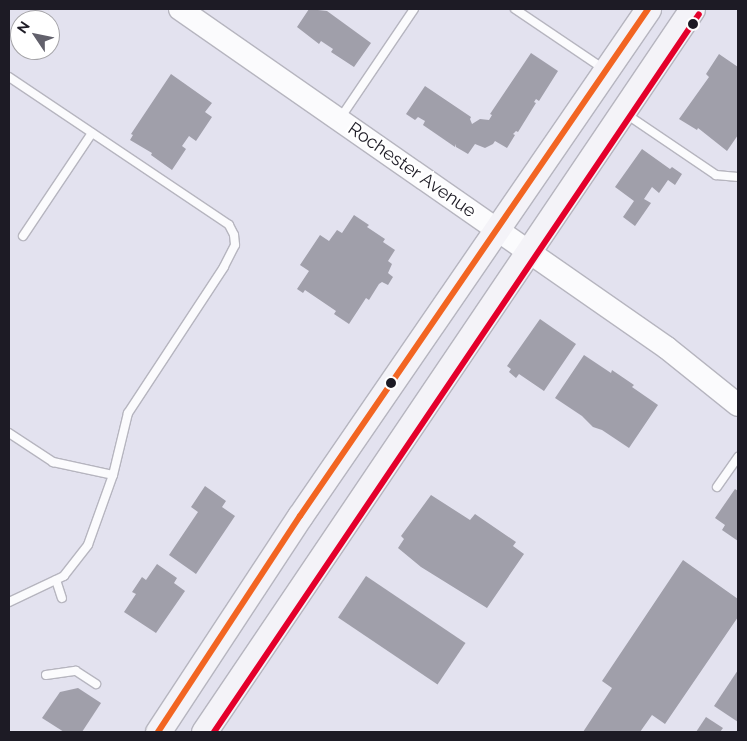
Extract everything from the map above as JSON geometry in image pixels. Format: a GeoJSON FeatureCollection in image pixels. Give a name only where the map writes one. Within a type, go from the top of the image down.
{"type":"FeatureCollection","features":[{"type":"Feature","properties":{"kind":"main road","name":"Rochester Avenue"},"geometry":{"type":"LineString","coordinates":[[180,9],[667,348],[738,405]]}},
{"type":"Feature","properties":{"kind":"main road"},"geometry":{"type":"LineString","coordinates":[[158,732],[300,516],[648,9]]}},
{"type":"Feature","properties":{"kind":"main road"},"geometry":{"type":"LineString","coordinates":[[204,732],[527,250],[692,9]]}},
{"type":"Feature","properties":{"kind":"lane"},"geometry":{"type":"LineString","coordinates":[[339,120],[414,9]]}},
{"type":"Feature","properties":{"kind":"lane"},"geometry":{"type":"LineString","coordinates":[[515,9],[606,70]]}},
{"type":"Feature","properties":{"kind":"lane"},"geometry":{"type":"LineString","coordinates":[[9,77],[229,225],[234,235],[235,245],[231,256],[128,413],[113,475],[88,545],[64,576],[9,602]]}},
{"type":"Feature","properties":{"kind":"lane"},"geometry":{"type":"LineString","coordinates":[[622,111],[716,176],[738,177]]}},
{"type":"Feature","properties":{"kind":"lane"},"geometry":{"type":"LineString","coordinates":[[22,236],[92,133]]}},
{"type":"Feature","properties":{"kind":"lane"},"geometry":{"type":"LineString","coordinates":[[9,433],[53,462],[113,475]]}},
{"type":"Feature","properties":{"kind":"lane"},"geometry":{"type":"LineString","coordinates":[[717,487],[738,456]]}},
{"type":"Feature","properties":{"kind":"lane"},"geometry":{"type":"LineString","coordinates":[[56,580],[62,598]]}},
{"type":"Feature","properties":{"kind":"lane"},"geometry":{"type":"LineString","coordinates":[[46,675],[76,671],[96,684]]}},
{"type":"Feature","properties":{"kind":"building"},"geometry":{"type":"Polygon","coordinates":[[[309,9],[327,11],[371,43],[354,67],[331,52],[333,49],[321,41],[319,44],[297,27],[309,9]]]}},
{"type":"Feature","properties":{"kind":"building"},"geometry":{"type":"Polygon","coordinates":[[[531,53],[558,71],[539,101],[536,99],[534,102],[536,103],[518,132],[516,131],[513,134],[515,135],[507,148],[495,141],[485,148],[475,144],[468,154],[456,147],[456,144],[455,147],[423,125],[425,121],[418,117],[415,120],[406,114],[425,86],[471,117],[472,124],[480,119],[489,120],[492,115],[490,114],[531,53]]]}},
{"type":"Feature","properties":{"kind":"building"},"geometry":{"type":"Polygon","coordinates":[[[719,54],[738,67],[738,135],[727,151],[698,128],[697,130],[679,119],[709,77],[706,74],[719,54]]]}},
{"type":"Feature","properties":{"kind":"building"},"geometry":{"type":"Polygon","coordinates":[[[171,74],[212,103],[205,112],[212,117],[196,141],[189,136],[182,146],[186,149],[172,170],[151,155],[152,153],[130,140],[133,135],[131,134],[171,74]]]}},
{"type":"Feature","properties":{"kind":"building"},"geometry":{"type":"Polygon","coordinates":[[[642,149],[670,169],[672,167],[682,174],[675,185],[668,180],[659,193],[652,187],[644,199],[651,203],[635,226],[623,217],[634,201],[615,187],[642,149]]]}},
{"type":"Feature","properties":{"kind":"building"},"geometry":{"type":"Polygon","coordinates":[[[354,215],[369,225],[367,227],[385,239],[383,242],[395,250],[388,261],[392,264],[388,273],[393,277],[388,285],[382,282],[379,284],[369,300],[366,298],[349,324],[334,314],[336,311],[305,290],[303,293],[297,289],[309,271],[300,265],[320,235],[329,241],[337,230],[342,233],[354,215]]]}},
{"type":"Feature","properties":{"kind":"building"},"geometry":{"type":"Polygon","coordinates":[[[540,319],[576,344],[544,391],[519,374],[516,378],[509,372],[511,369],[507,366],[540,319]]]}},
{"type":"Feature","properties":{"kind":"building"},"geometry":{"type":"Polygon","coordinates":[[[584,355],[611,373],[612,370],[658,405],[629,448],[602,430],[593,427],[582,416],[555,398],[584,355]]]}},
{"type":"Feature","properties":{"kind":"building"},"geometry":{"type":"Polygon","coordinates":[[[205,486],[226,501],[222,507],[235,516],[196,574],[169,555],[198,512],[191,507],[205,486]]]}},
{"type":"Feature","properties":{"kind":"building"},"geometry":{"type":"Polygon","coordinates":[[[735,489],[738,491],[738,541],[722,530],[725,525],[715,518],[735,489]]]}},
{"type":"Feature","properties":{"kind":"building"},"geometry":{"type":"Polygon","coordinates":[[[431,495],[470,520],[475,514],[516,542],[513,546],[524,554],[487,608],[421,567],[398,548],[404,539],[401,536],[431,495]]]}},
{"type":"Feature","properties":{"kind":"building"},"geometry":{"type":"Polygon","coordinates":[[[683,560],[738,599],[738,617],[665,724],[652,715],[640,732],[583,732],[612,688],[602,681],[683,560]]]}},
{"type":"Feature","properties":{"kind":"building"},"geometry":{"type":"Polygon","coordinates":[[[157,564],[177,578],[174,583],[185,591],[156,633],[124,612],[136,594],[132,592],[142,577],[146,580],[157,564]]]}},
{"type":"Feature","properties":{"kind":"building"},"geometry":{"type":"Polygon","coordinates":[[[366,576],[465,643],[438,685],[338,617],[366,576]]]}},
{"type":"Feature","properties":{"kind":"building"},"geometry":{"type":"Polygon","coordinates":[[[738,670],[738,722],[714,706],[738,670]]]}},
{"type":"Feature","properties":{"kind":"building"},"geometry":{"type":"Polygon","coordinates":[[[78,688],[101,703],[82,732],[64,732],[42,718],[60,692],[78,688]]]}},
{"type":"Feature","properties":{"kind":"building"},"geometry":{"type":"Polygon","coordinates":[[[706,717],[723,728],[720,732],[696,732],[706,717]]]}},
{"type":"Feature","properties":{"kind":"transit line"},"geometry":{"type":"LineString","coordinates":[[158,732],[300,516],[648,9]]}},
{"type":"Feature","properties":{"kind":"transit line"},"geometry":{"type":"LineString","coordinates":[[214,732],[699,14]]}}]}
